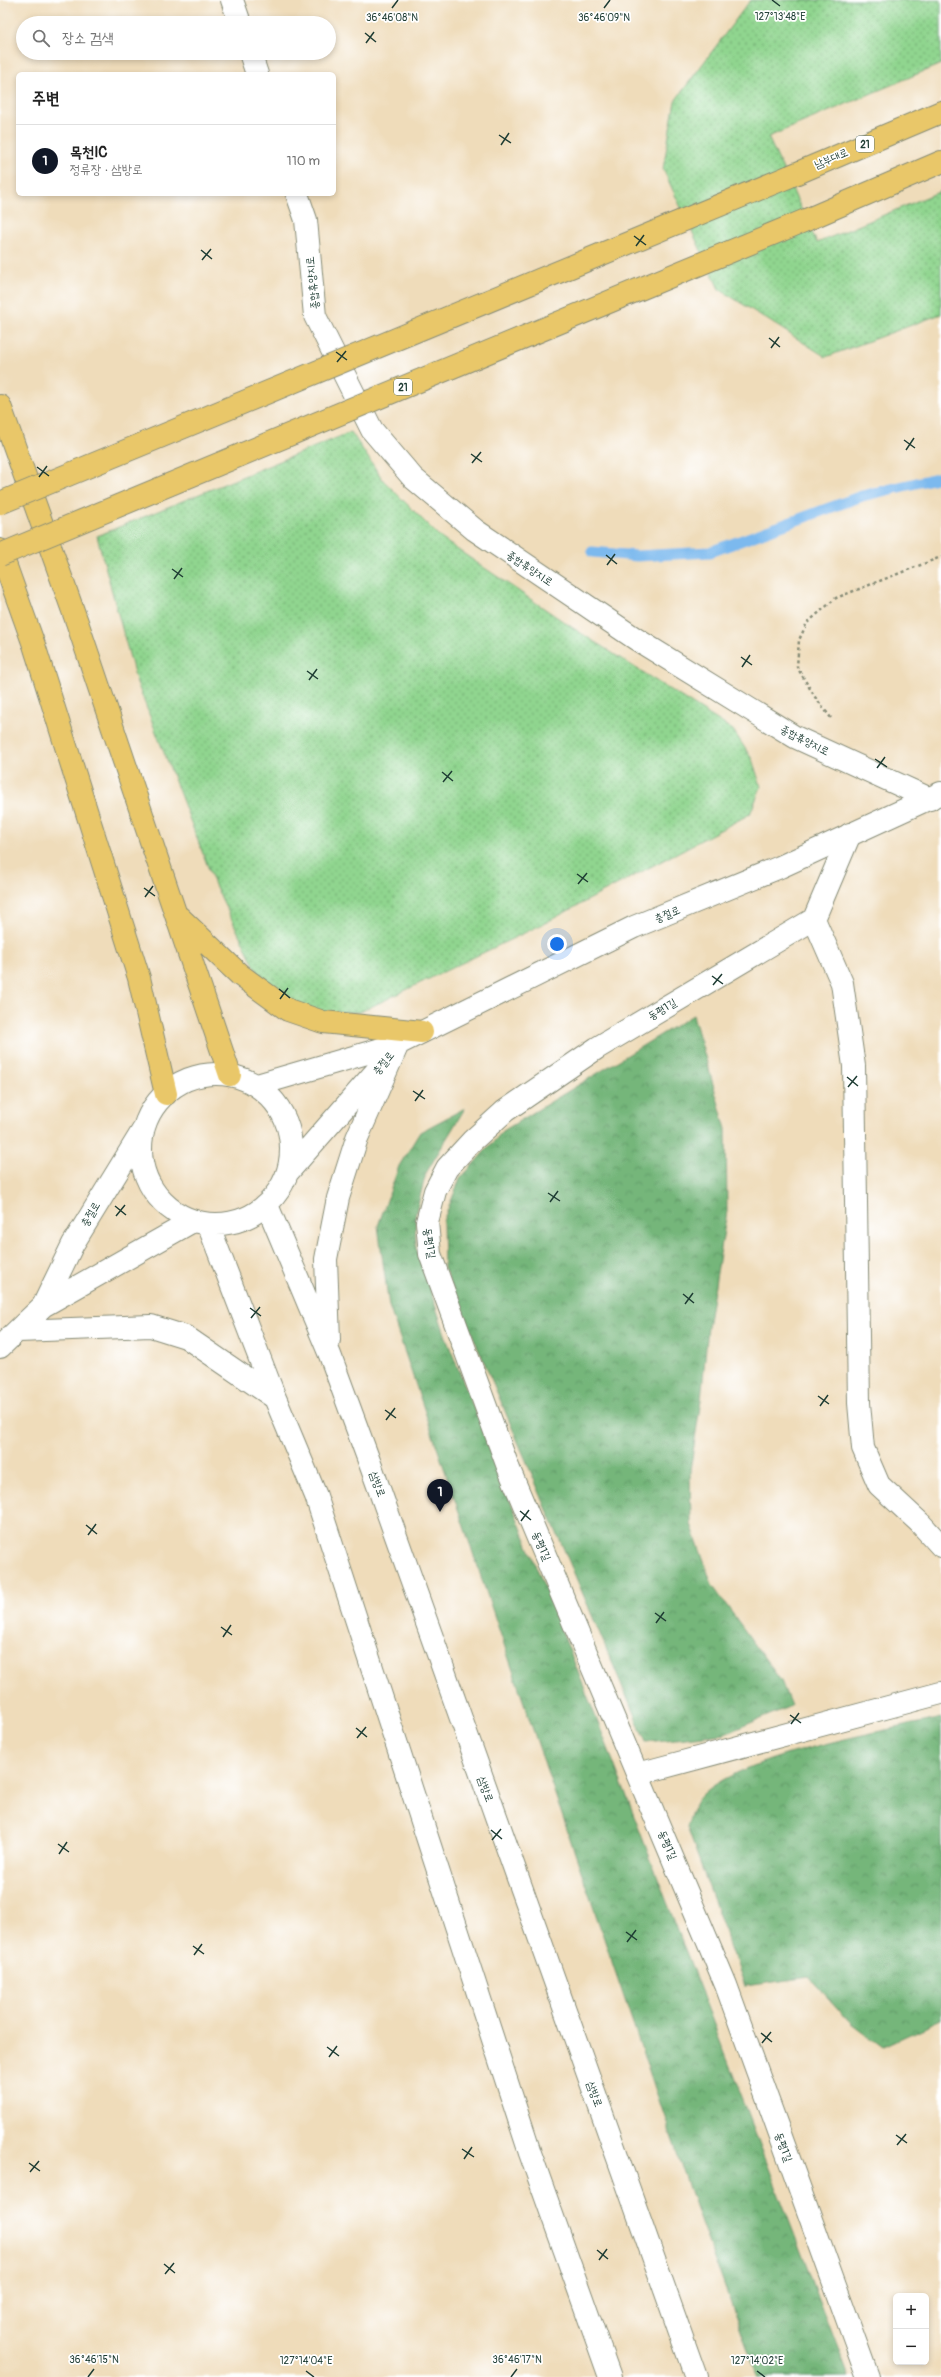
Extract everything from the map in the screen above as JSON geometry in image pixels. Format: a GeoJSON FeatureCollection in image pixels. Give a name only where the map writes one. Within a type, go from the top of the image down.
{"type":"FeatureCollection","features":[{"type":"Feature","properties":{"kind":"highway","name":"남부대로"},"geometry":{"type":"LineString","coordinates":[[0,503],[788,177],[941,112]]}},
{"type":"Feature","properties":{"kind":"highway","name":"21"},"geometry":{"type":"LineString","coordinates":[[0,555],[806,220],[941,162]]}},
{"type":"Feature","properties":{"kind":"highway"},"geometry":{"type":"LineString","coordinates":[[0,406],[77,622],[230,1075]]}},
{"type":"Feature","properties":{"kind":"highway"},"geometry":{"type":"LineString","coordinates":[[0,550],[34,645],[139,978],[166,1094]]}},
{"type":"Feature","properties":{"kind":"highway"},"geometry":{"type":"LineString","coordinates":[[177,915],[240,975],[288,1010],[323,1022],[422,1032]]}},
{"type":"Feature","properties":{"kind":"street"},"geometry":{"type":"LineString","coordinates":[[232,0],[238,16]]}},
{"type":"Feature","properties":{"kind":"street"},"geometry":{"type":"LineString","coordinates":[[252,60],[256,72]]}},
{"type":"Feature","properties":{"kind":"street","name":"종합휴양지로"},"geometry":{"type":"LineString","coordinates":[[298,196],[306,220],[315,316],[372,430],[413,478],[475,530],[636,639],[795,737],[935,796]]}},
{"type":"Feature","properties":{"kind":"street","name":"충절로"},"geometry":{"type":"LineString","coordinates":[[257,1085],[398,1044],[634,927],[780,867],[935,796]]}},
{"type":"Feature","properties":{"kind":"street"},"geometry":{"type":"LineString","coordinates":[[850,834],[814,919],[842,983],[854,1066],[859,1403],[863,1448],[879,1485],[920,1523],[941,1546]]}},
{"type":"Feature","properties":{"kind":"street","name":"동평1길"},"geometry":{"type":"LineString","coordinates":[[814,919],[597,1048],[504,1111],[472,1141],[447,1168],[435,1192],[427,1222],[430,1254],[508,1467],[726,1985],[868,2377]]}},
{"type":"Feature","properties":{"kind":"street"},"geometry":{"type":"LineString","coordinates":[[330,1355],[326,1259],[338,1198],[357,1138],[398,1044]]}},
{"type":"Feature","properties":{"kind":"street","name":"충절로"},"geometry":{"type":"LineString","coordinates":[[288,1172],[356,1096],[398,1044]]}},
{"type":"Feature","properties":{"kind":"street"},"geometry":{"type":"LineString","coordinates":[[213,1074],[230,1075],[257,1085],[272,1098],[283,1114],[290,1132],[292,1152],[288,1172],[280,1189],[267,1205],[240,1221],[201,1223],[176,1212],[160,1200],[150,1184],[143,1166],[141,1146],[145,1127],[153,1109],[166,1094],[180,1084],[195,1077],[213,1074]]}},
{"type":"Feature","properties":{"kind":"street","name":"충절로"},"geometry":{"type":"LineString","coordinates":[[43,1306],[73,1244],[145,1127]]}},
{"type":"Feature","properties":{"kind":"street","name":"삼방로"},"geometry":{"type":"LineString","coordinates":[[267,1205],[330,1355],[696,2377]]}},
{"type":"Feature","properties":{"kind":"street"},"geometry":{"type":"LineString","coordinates":[[201,1223],[316,1496],[530,2153],[610,2377]]}},
{"type":"Feature","properties":{"kind":"street","name":"충절로"},"geometry":{"type":"LineString","coordinates":[[0,1347],[43,1306],[201,1223]]}},
{"type":"Feature","properties":{"kind":"street"},"geometry":{"type":"LineString","coordinates":[[18,1331],[151,1326],[186,1337],[275,1398]]}},
{"type":"Feature","properties":{"kind":"street"},"geometry":{"type":"LineString","coordinates":[[638,1774],[941,1693]]}},
{"type":"Feature","properties":{"kind":"path"},"geometry":{"type":"LineString","coordinates":[[834,722],[815,697],[797,667],[799,640],[807,623],[836,598],[941,557]]}},
{"type":"Feature","properties":{"kind":"green space"},"geometry":{"type":"Polygon","coordinates":[[[752,0],[941,0],[941,64],[768,137],[817,243],[941,191],[941,314],[826,357],[719,289],[663,169],[675,101],[752,0]]]}},
{"type":"Feature","properties":{"kind":"green space"},"geometry":{"type":"Polygon","coordinates":[[[351,432],[383,480],[442,539],[573,628],[733,730],[752,759],[761,787],[750,814],[545,923],[360,1012],[316,1013],[286,1000],[258,973],[215,885],[136,680],[97,536],[351,432]]]}},
{"type":"Feature","properties":{"kind":"green space"},"geometry":{"type":"Polygon","coordinates":[[[693,1015],[726,1129],[727,1212],[708,1327],[701,1400],[690,1471],[691,1524],[712,1585],[781,1681],[791,1706],[724,1734],[646,1742],[444,1268],[443,1221],[460,1179],[503,1131],[693,1015]]]}},
{"type":"Feature","properties":{"kind":"green space"},"geometry":{"type":"Polygon","coordinates":[[[465,1108],[426,1173],[415,1216],[416,1249],[448,1343],[606,1743],[849,2377],[758,2377],[696,2209],[389,1306],[378,1226],[399,1166],[420,1132],[465,1108]]]}},
{"type":"Feature","properties":{"kind":"green space"},"geometry":{"type":"Polygon","coordinates":[[[941,1718],[941,2020],[883,2047],[851,2023],[809,1977],[745,1986],[687,1827],[692,1810],[697,1801],[714,1785],[740,1771],[810,1748],[848,1738],[941,1718]]]}},
{"type":"Feature","properties":{"kind":"waterway"},"geometry":{"type":"LineString","coordinates":[[592,552],[637,556],[710,552],[862,496],[941,477]]}},
{"type":"Feature","properties":{"kind":"place","name":"목천IC"},"geometry":{"type":"Point","coordinates":[440,1512]}}]}
